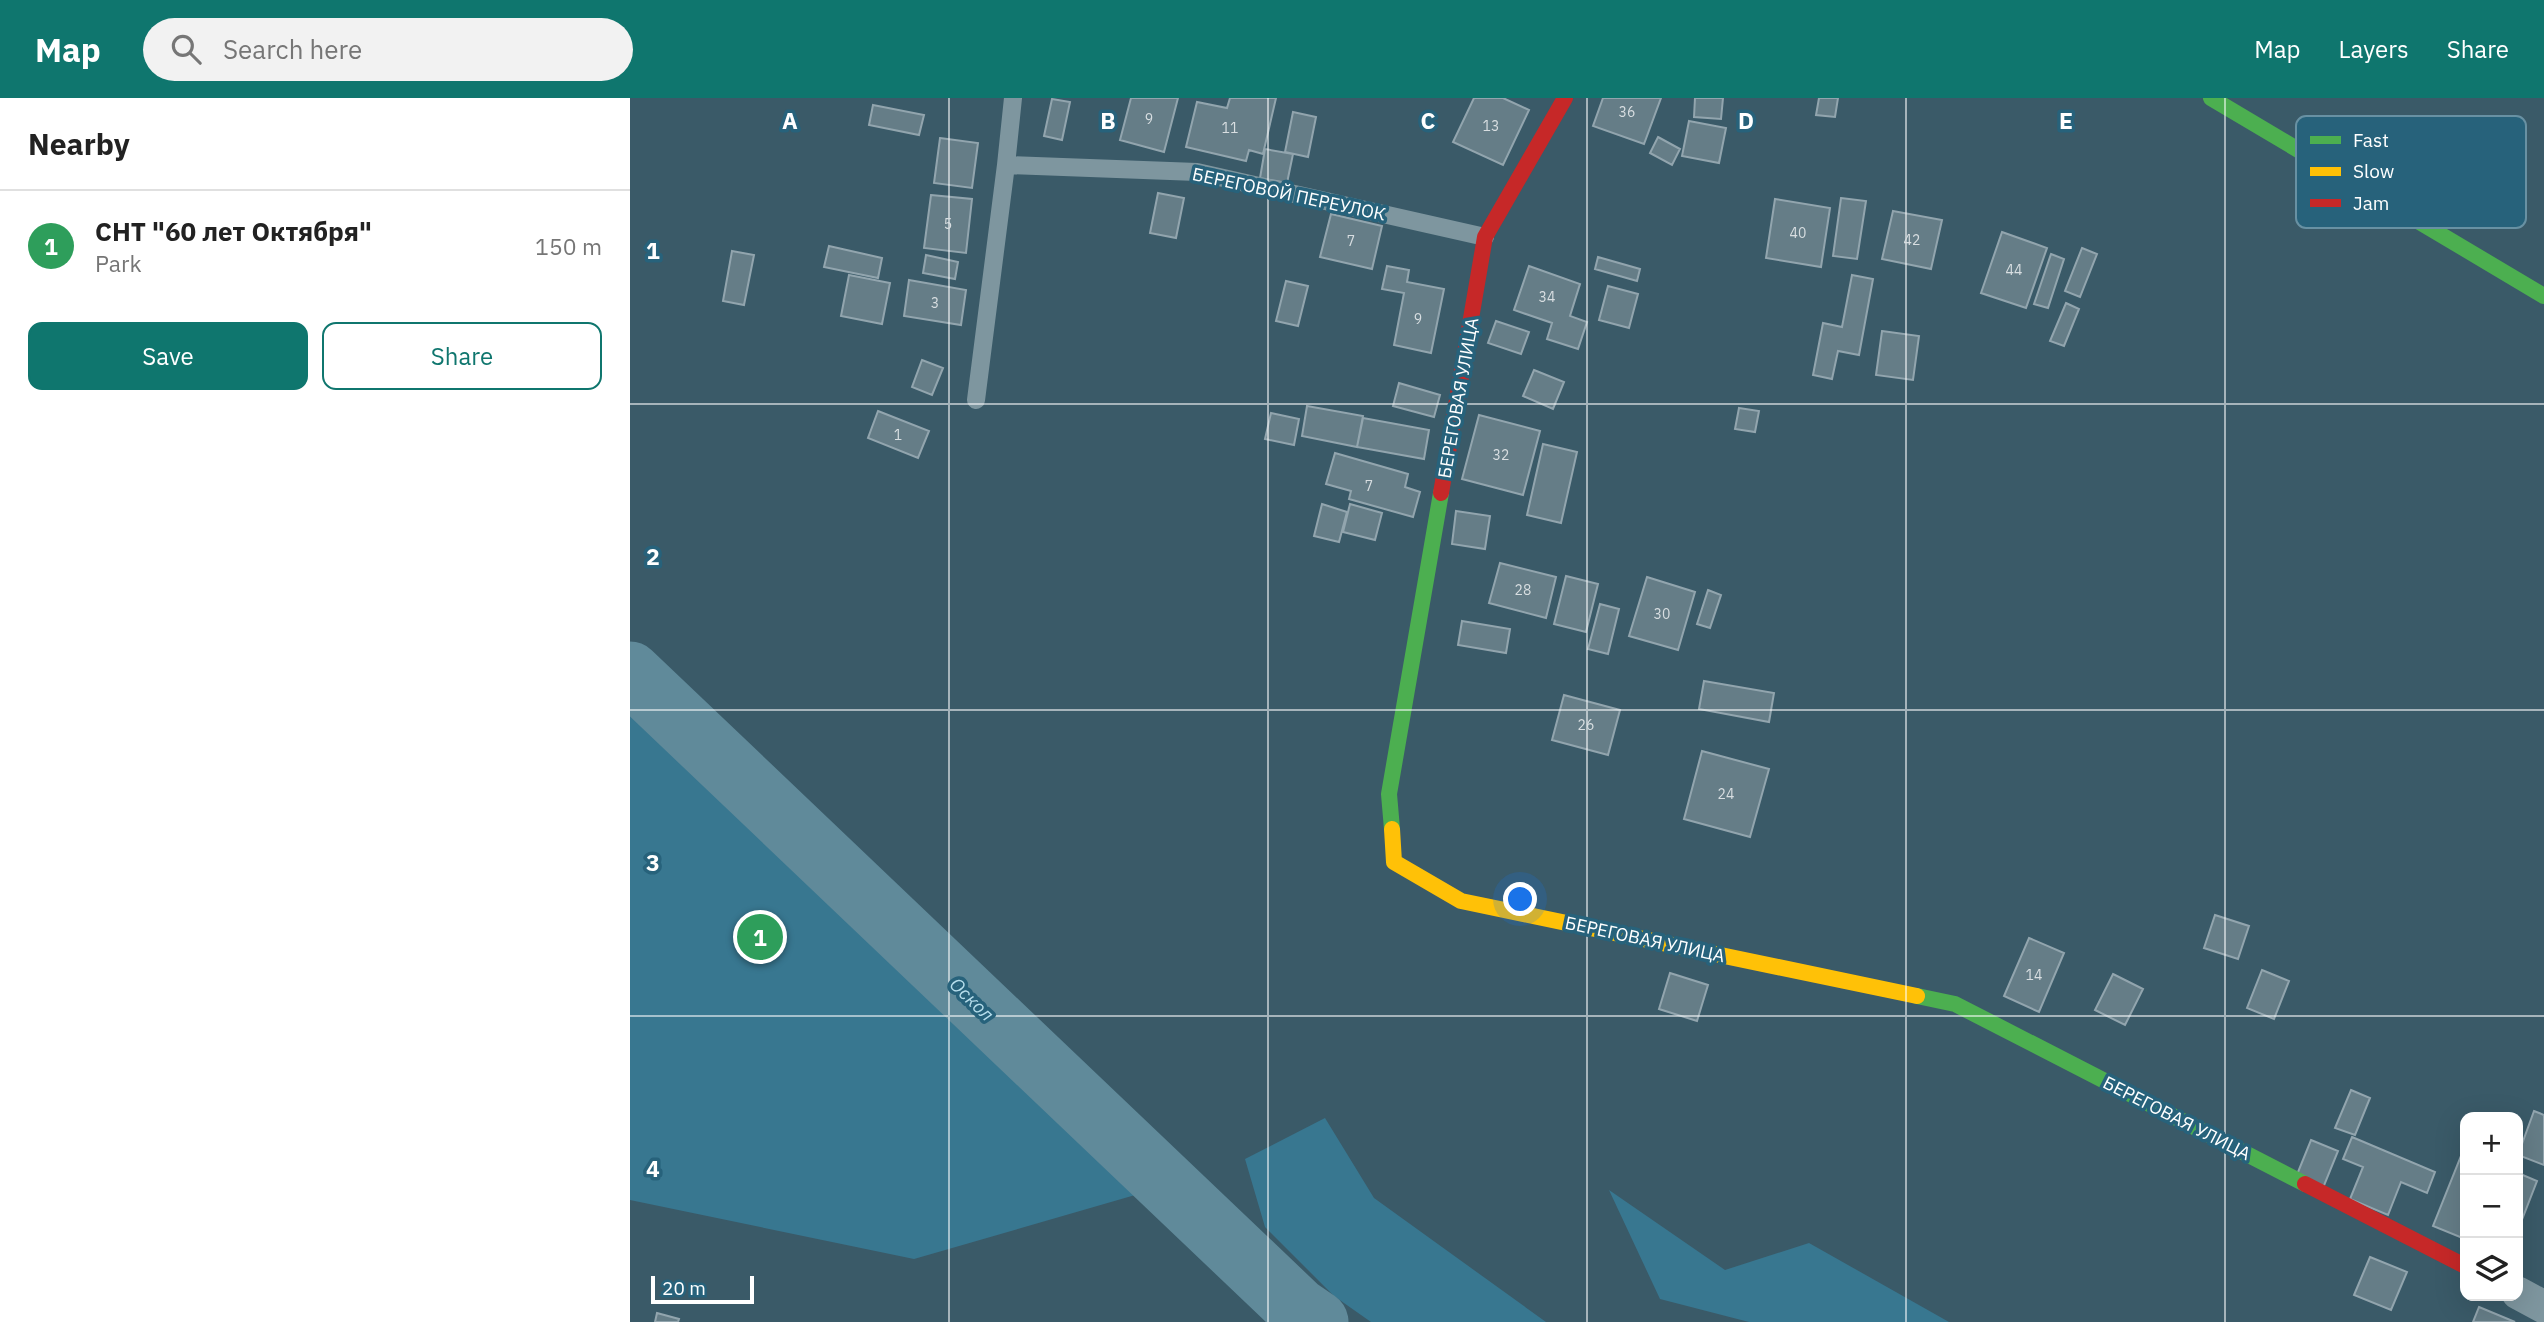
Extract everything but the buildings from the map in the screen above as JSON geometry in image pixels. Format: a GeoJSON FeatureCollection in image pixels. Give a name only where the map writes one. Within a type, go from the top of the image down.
{"type":"FeatureCollection","features":[{"type":"Feature","properties":{"kind":"street","name":"БЕРЕГОВАЯ УЛИЦА"},"geometry":{"type":"LineString","coordinates":[[1565,98],[1486,236],[1389,794],[1394,862],[1461,901],[1955,1004],[2460,1263]]}},
{"type":"Feature","properties":{"kind":"street"},"geometry":{"type":"LineString","coordinates":[[2211,98],[2296,149]]}},
{"type":"Feature","properties":{"kind":"street"},"geometry":{"type":"LineString","coordinates":[[2430,228],[2544,296]]}},
{"type":"Feature","properties":{"kind":"street"},"geometry":{"type":"LineString","coordinates":[[2523,1296],[2544,1307]]}},
{"type":"Feature","properties":{"kind":"lane"},"geometry":{"type":"LineString","coordinates":[[976,400],[1013,98]]}},
{"type":"Feature","properties":{"kind":"lane","name":"БЕРЕГОВОЙ ПЕРЕУЛОК"},"geometry":{"type":"LineString","coordinates":[[1006,165],[1196,172],[1486,236]]}},
{"type":"Feature","properties":{"kind":"shaded area"},"geometry":{"type":"Polygon","coordinates":[[[630,683],[1149,1191],[914,1259],[630,1200],[630,683]]]}},
{"type":"Feature","properties":{"kind":"shaded area"},"geometry":{"type":"Polygon","coordinates":[[[1325,1118],[1374,1198],[1546,1322],[1371,1322],[1334,1296],[1265,1227],[1245,1159],[1325,1118]]]}},
{"type":"Feature","properties":{"kind":"shaded area"},"geometry":{"type":"Polygon","coordinates":[[[1609,1190],[1725,1270],[1809,1243],[1949,1322],[1749,1322],[1660,1299],[1609,1190]]]}},
{"type":"Feature","properties":{"kind":"waterway","name":"Оскол"},"geometry":{"type":"LineString","coordinates":[[630,673],[1298,1309],[1317,1322]]}},
{"type":"Feature","properties":{"kind":"traffic: fast"},"geometry":{"type":"LineString","coordinates":[[2211,98],[2296,149]]}},
{"type":"Feature","properties":{"kind":"traffic: fast"},"geometry":{"type":"LineString","coordinates":[[2430,228],[2544,296]]}},
{"type":"Feature","properties":{"kind":"traffic: fast"},"geometry":{"type":"LineString","coordinates":[[1392,829],[1389,794],[1441,493]]}},
{"type":"Feature","properties":{"kind":"traffic: fast"},"geometry":{"type":"LineString","coordinates":[[1917,996],[1955,1004],[2305,1184]]}},
{"type":"Feature","properties":{"kind":"traffic: slow"},"geometry":{"type":"LineString","coordinates":[[1392,829],[1394,862],[1461,901],[1917,996]]}},
{"type":"Feature","properties":{"kind":"traffic: jam"},"geometry":{"type":"LineString","coordinates":[[1441,493],[1485,237],[1565,98]]}},
{"type":"Feature","properties":{"kind":"traffic: jam"},"geometry":{"type":"LineString","coordinates":[[2305,1184],[2460,1263]]}},
{"type":"Feature","properties":{"kind":"place","name":"СНТ \"60 лет Октября\""},"geometry":{"type":"Point","coordinates":[760,937]}}]}
